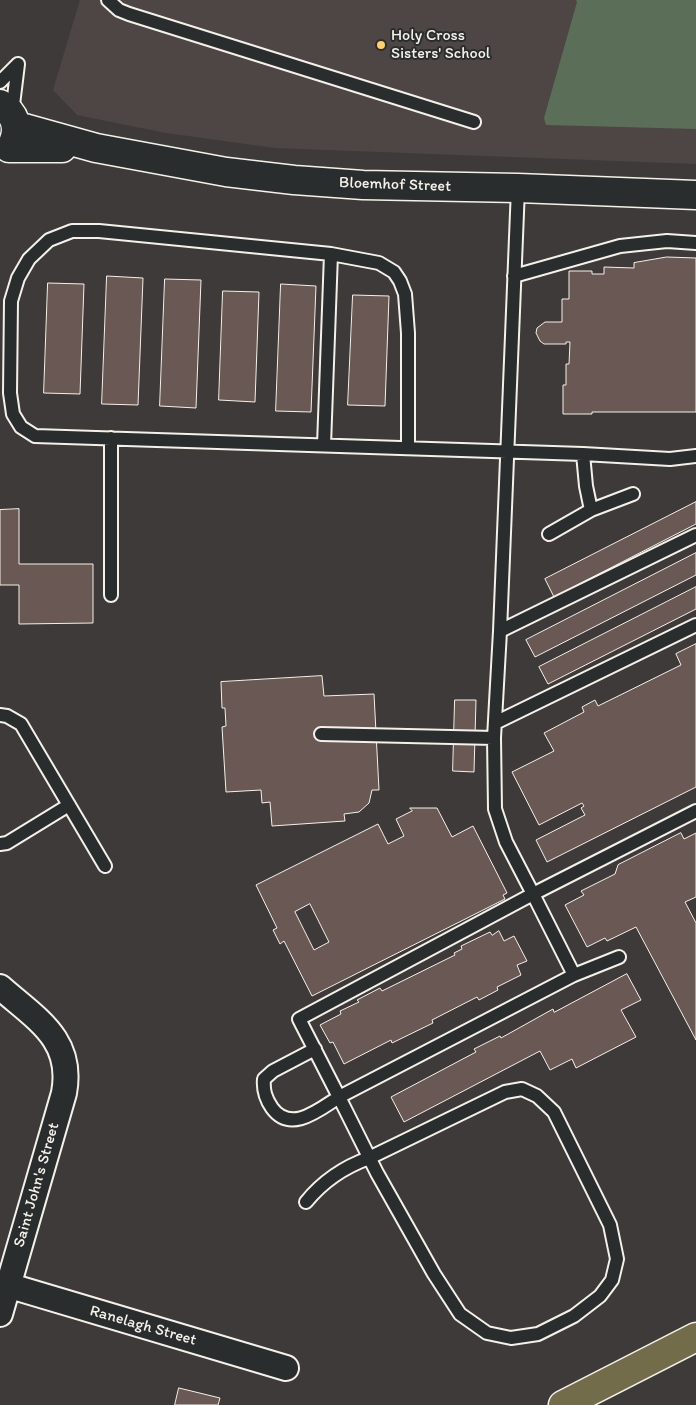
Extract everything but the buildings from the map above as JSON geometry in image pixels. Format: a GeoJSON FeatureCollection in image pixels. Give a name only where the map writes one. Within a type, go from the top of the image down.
{"type":"FeatureCollection","features":[{"type":"Feature","properties":{"kind":"highway"},"geometry":{"type":"LineString","coordinates":[[563,1405],[696,1337]]}},
{"type":"Feature","properties":{"kind":"street","name":"Bloemhof Street"},"geometry":{"type":"LineString","coordinates":[[8,129],[96,148],[226,172],[294,180],[696,195]]}},
{"type":"Feature","properties":{"kind":"street","name":"Saint John's Street"},"geometry":{"type":"LineString","coordinates":[[0,987],[51,1033],[64,1055],[66,1068],[64,1093],[4,1285],[0,1314]]}},
{"type":"Feature","properties":{"kind":"street","name":"Ranelagh Street"},"geometry":{"type":"LineString","coordinates":[[4,1285],[286,1368]]}},
{"type":"Feature","properties":{"kind":"lane"},"geometry":{"type":"LineString","coordinates":[[108,0],[119,10],[129,14],[474,122]]}},
{"type":"Feature","properties":{"kind":"lane"},"geometry":{"type":"LineString","coordinates":[[0,82],[18,64],[8,129]]}},
{"type":"Feature","properties":{"kind":"lane"},"geometry":{"type":"LineString","coordinates":[[518,188],[494,738],[495,809],[506,842],[574,975]]}},
{"type":"Feature","properties":{"kind":"lane"},"geometry":{"type":"LineString","coordinates":[[408,448],[408,333],[405,294],[394,272],[379,263],[331,254],[99,231],[72,231],[49,240],[28,259],[18,278],[11,301],[10,392],[13,414],[21,427],[35,436],[112,438],[408,448],[507,451],[670,459],[696,456]]}},
{"type":"Feature","properties":{"kind":"lane"},"geometry":{"type":"LineString","coordinates":[[514,276],[620,246],[667,241],[696,243]]}},
{"type":"Feature","properties":{"kind":"lane"},"geometry":{"type":"LineString","coordinates":[[324,445],[331,254]]}},
{"type":"Feature","properties":{"kind":"lane"},"geometry":{"type":"LineString","coordinates":[[111,595],[112,438]]}},
{"type":"Feature","properties":{"kind":"lane"},"geometry":{"type":"LineString","coordinates":[[583,454],[586,486],[591,510]]}},
{"type":"Feature","properties":{"kind":"lane"},"geometry":{"type":"LineString","coordinates":[[549,534],[591,510],[633,494]]}},
{"type":"Feature","properties":{"kind":"lane"},"geometry":{"type":"LineString","coordinates":[[500,631],[696,535]]}},
{"type":"Feature","properties":{"kind":"lane"},"geometry":{"type":"LineString","coordinates":[[496,722],[696,625]]}},
{"type":"Feature","properties":{"kind":"lane"},"geometry":{"type":"LineString","coordinates":[[0,715],[7,716],[21,724],[105,866]]}},
{"type":"Feature","properties":{"kind":"lane"},"geometry":{"type":"LineString","coordinates":[[321,734],[494,738]]}},
{"type":"Feature","properties":{"kind":"lane"},"geometry":{"type":"LineString","coordinates":[[0,844],[7,843],[69,805]]}},
{"type":"Feature","properties":{"kind":"lane"},"geometry":{"type":"LineString","coordinates":[[306,1202],[315,1191],[332,1177],[355,1163],[369,1158],[505,1092],[522,1089],[537,1096],[554,1112],[610,1225],[617,1259],[612,1280],[600,1296],[581,1311],[538,1334],[511,1338],[486,1333],[460,1314],[434,1274],[369,1158],[299,1019],[533,894],[696,811]]}},
{"type":"Feature","properties":{"kind":"lane"},"geometry":{"type":"LineString","coordinates":[[315,1049],[273,1071],[264,1079],[263,1089],[267,1101],[277,1114],[290,1120],[305,1118],[339,1097],[574,975],[619,957]]}},
{"type":"Feature","properties":{"kind":"shaded area","name":"Holy Cross Sisters' School"},"geometry":{"type":"Polygon","coordinates":[[[80,0],[696,0],[696,164],[275,148],[166,133],[77,115],[53,90],[80,0]]]}},
{"type":"Feature","properties":{"kind":"green space"},"geometry":{"type":"Polygon","coordinates":[[[576,0],[696,0],[696,129],[546,125],[544,118],[576,0]]]}},
{"type":"Feature","properties":{"kind":"place","name":"Holy Cross Sisters' School"},"geometry":{"type":"Point","coordinates":[381,45]}}]}
